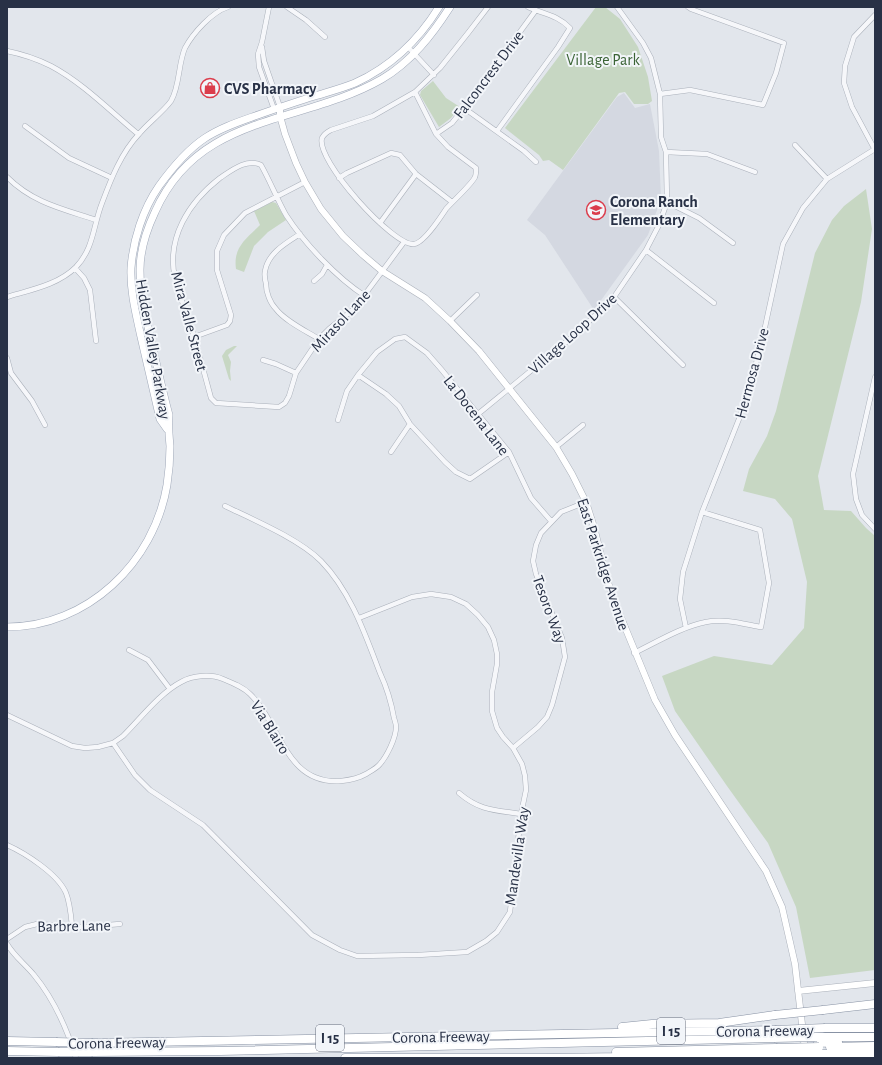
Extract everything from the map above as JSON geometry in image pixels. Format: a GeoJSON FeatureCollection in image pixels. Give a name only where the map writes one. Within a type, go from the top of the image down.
{"type":"FeatureCollection","features":[{"type":"Feature","properties":{"kind":"highway"},"geometry":{"type":"LineString","coordinates":[[567,1033],[652,1024],[719,1022],[875,1004]]}},
{"type":"Feature","properties":{"kind":"highway","name":"Corona Freeway"},"geometry":{"type":"LineString","coordinates":[[7,1041],[93,1042],[567,1033],[775,1043],[825,1028],[873,1028]]}},
{"type":"Feature","properties":{"kind":"highway"},"geometry":{"type":"LineString","coordinates":[[818,1045],[875,1037]]}},
{"type":"Feature","properties":{"kind":"highway"},"geometry":{"type":"LineString","coordinates":[[818,1045],[875,1041]]}},
{"type":"Feature","properties":{"kind":"highway"},"geometry":{"type":"LineString","coordinates":[[7,1051],[220,1052],[552,1044],[775,1043],[875,1046]]}},
{"type":"Feature","properties":{"kind":"highway"},"geometry":{"type":"LineString","coordinates":[[345,1058],[549,1058],[775,1043],[818,1045],[875,1053]]}},
{"type":"Feature","properties":{"kind":"main road","name":"Hidden Valley Parkway"},"geometry":{"type":"LineString","coordinates":[[167,429],[160,419],[135,308],[132,284],[131,268],[135,242],[152,196],[181,158],[205,138],[229,125],[354,83],[396,59],[408,48],[430,22],[439,7]]}},
{"type":"Feature","properties":{"kind":"main road","name":"Hidden Valley Parkway"},"geometry":{"type":"LineString","coordinates":[[7,627],[49,621],[78,610],[94,600],[110,588],[124,574],[136,559],[155,529],[162,509],[167,486],[170,445],[167,429],[168,415],[144,306],[140,268],[144,244],[152,219],[160,200],[172,183],[188,164],[210,146],[232,134],[280,116],[358,92],[383,78],[401,66],[414,54],[437,27],[450,7]]}},
{"type":"Feature","properties":{"kind":"main road","name":"East Parkridge Avenue"},"geometry":{"type":"LineString","coordinates":[[277,108],[288,141],[305,182],[321,209],[343,236],[363,255],[382,271],[425,298],[479,351],[556,447],[572,474],[586,502],[594,527],[610,591],[634,653],[655,700],[675,735],[766,871],[782,907],[795,964],[806,1058]]}},
{"type":"Feature","properties":{"kind":"main road"},"geometry":{"type":"LineString","coordinates":[[798,991],[875,983]]}},
{"type":"Feature","properties":{"kind":"street"},"geometry":{"type":"LineString","coordinates":[[7,297],[58,280],[75,268],[90,246],[101,205],[120,162],[138,134],[171,101],[179,77],[185,48],[205,22],[218,9],[228,7]]}},
{"type":"Feature","properties":{"kind":"street"},"geometry":{"type":"LineString","coordinates":[[269,7],[258,54],[259,67],[277,108]]}},
{"type":"Feature","properties":{"kind":"street"},"geometry":{"type":"LineString","coordinates":[[286,7],[306,20],[325,37]]}},
{"type":"Feature","properties":{"kind":"street"},"geometry":{"type":"LineString","coordinates":[[415,92],[436,134],[448,147],[476,168],[474,179],[452,202],[423,239],[416,244],[409,245],[380,223],[359,203],[339,178],[326,157],[322,146],[322,138],[325,133],[331,130],[372,116],[415,92],[434,75],[488,7]]}},
{"type":"Feature","properties":{"kind":"street"},"geometry":{"type":"LineString","coordinates":[[497,131],[570,28],[564,21],[548,13],[528,7]]}},
{"type":"Feature","properties":{"kind":"street","name":"Village Loop Drive"},"geometry":{"type":"LineString","coordinates":[[478,414],[577,333],[614,297],[646,250],[659,226],[667,202],[666,152],[661,137],[660,94],[650,58],[643,43],[617,7]]}},
{"type":"Feature","properties":{"kind":"street"},"geometry":{"type":"LineString","coordinates":[[660,94],[690,90],[763,105],[776,74],[784,44],[688,7]]}},
{"type":"Feature","properties":{"kind":"street","name":"Falconcrest Drive"},"geometry":{"type":"LineString","coordinates":[[436,134],[452,122],[464,108],[536,10]]}},
{"type":"Feature","properties":{"kind":"street"},"geometry":{"type":"LineString","coordinates":[[875,15],[854,37],[845,66],[844,83],[852,107],[875,150]]}},
{"type":"Feature","properties":{"kind":"street"},"geometry":{"type":"LineString","coordinates":[[261,46],[277,108]]}},
{"type":"Feature","properties":{"kind":"street"},"geometry":{"type":"LineString","coordinates":[[408,48],[434,75]]}},
{"type":"Feature","properties":{"kind":"street"},"geometry":{"type":"LineString","coordinates":[[7,51],[41,61],[62,73],[138,134]]}},
{"type":"Feature","properties":{"kind":"street"},"geometry":{"type":"LineString","coordinates":[[464,108],[524,151],[536,162]]}},
{"type":"Feature","properties":{"kind":"street"},"geometry":{"type":"LineString","coordinates":[[25,126],[69,158],[112,178]]}},
{"type":"Feature","properties":{"kind":"street"},"geometry":{"type":"LineString","coordinates":[[795,145],[827,179]]}},
{"type":"Feature","properties":{"kind":"street","name":"Hermosa Drive"},"geometry":{"type":"LineString","coordinates":[[686,628],[680,599],[683,572],[702,512],[739,419],[750,386],[762,341],[783,244],[803,208],[827,179],[875,150]]}},
{"type":"Feature","properties":{"kind":"street"},"geometry":{"type":"LineString","coordinates":[[666,152],[708,154],[755,172]]}},
{"type":"Feature","properties":{"kind":"street"},"geometry":{"type":"LineString","coordinates":[[339,178],[391,153],[400,155],[416,174],[452,202]]}},
{"type":"Feature","properties":{"kind":"street","name":"Mira Valle Street"},"geometry":{"type":"LineString","coordinates":[[277,196],[261,166],[255,162],[248,163],[232,170],[197,200],[185,216],[176,233],[173,257],[175,277],[211,398],[216,403],[279,407],[285,403]]}},
{"type":"Feature","properties":{"kind":"street"},"geometry":{"type":"LineString","coordinates":[[380,223],[416,174]]}},
{"type":"Feature","properties":{"kind":"street"},"geometry":{"type":"LineString","coordinates":[[7,176],[25,192],[36,199],[53,207],[96,220]]}},
{"type":"Feature","properties":{"kind":"street"},"geometry":{"type":"LineString","coordinates":[[194,337],[227,325],[232,315],[217,270],[217,251],[224,234],[245,213],[305,182]]}},
{"type":"Feature","properties":{"kind":"street"},"geometry":{"type":"LineString","coordinates":[[277,196],[286,214],[300,234],[327,265],[353,289],[365,296]]}},
{"type":"Feature","properties":{"kind":"street"},"geometry":{"type":"LineString","coordinates":[[667,202],[699,218],[733,243]]}},
{"type":"Feature","properties":{"kind":"street"},"geometry":{"type":"LineString","coordinates":[[300,234],[276,250],[270,258],[265,271],[266,288],[271,302],[276,310],[290,321],[319,339]]}},
{"type":"Feature","properties":{"kind":"street","name":"Mirasol Lane"},"geometry":{"type":"LineString","coordinates":[[285,403],[289,396],[296,373],[319,339],[329,328],[354,309],[404,242]]}},
{"type":"Feature","properties":{"kind":"street"},"geometry":{"type":"LineString","coordinates":[[646,250],[714,303]]}},
{"type":"Feature","properties":{"kind":"street"},"geometry":{"type":"LineString","coordinates":[[314,281],[322,274],[327,265]]}},
{"type":"Feature","properties":{"kind":"street"},"geometry":{"type":"LineString","coordinates":[[75,268],[84,278],[90,290],[96,341]]}},
{"type":"Feature","properties":{"kind":"street"},"geometry":{"type":"LineString","coordinates":[[450,321],[477,295]]}},
{"type":"Feature","properties":{"kind":"street"},"geometry":{"type":"LineString","coordinates":[[614,297],[683,365]]}},
{"type":"Feature","properties":{"kind":"street","name":"La Docena Lane"},"geometry":{"type":"LineString","coordinates":[[358,375],[377,352],[395,339],[405,337],[427,353],[509,452],[531,498],[551,521]]}},
{"type":"Feature","properties":{"kind":"street"},"geometry":{"type":"LineString","coordinates":[[7,358],[11,373],[32,401],[45,425]]}},
{"type":"Feature","properties":{"kind":"street"},"geometry":{"type":"LineString","coordinates":[[263,360],[296,373]]}},
{"type":"Feature","properties":{"kind":"street"},"geometry":{"type":"LineString","coordinates":[[338,420],[347,391],[358,375],[386,394],[399,406],[410,424],[456,472],[470,478],[509,452]]}},
{"type":"Feature","properties":{"kind":"street"},"geometry":{"type":"LineString","coordinates":[[875,377],[853,474],[856,499],[862,515],[875,529]]}},
{"type":"Feature","properties":{"kind":"street"},"geometry":{"type":"LineString","coordinates":[[391,452],[410,424]]}},
{"type":"Feature","properties":{"kind":"street"},"geometry":{"type":"LineString","coordinates":[[556,447],[583,426]]}},
{"type":"Feature","properties":{"kind":"street","name":"Tesoro Way"},"geometry":{"type":"LineString","coordinates":[[513,748],[538,727],[547,717],[552,705],[565,657],[562,638],[536,574],[533,561],[536,545],[541,533],[551,521],[562,512],[586,502]]}},
{"type":"Feature","properties":{"kind":"street","name":"Via Blairo"},"geometry":{"type":"LineString","coordinates":[[7,716],[72,746],[85,748],[98,747],[114,743],[123,736],[170,689],[183,680],[200,676],[215,676],[235,684],[249,693],[261,708],[292,760],[305,772],[318,779],[334,781],[350,780],[365,775],[380,764],[391,746],[396,727],[390,698],[359,618],[337,580],[320,560],[284,535],[226,506]]}},
{"type":"Feature","properties":{"kind":"street"},"geometry":{"type":"LineString","coordinates":[[634,653],[686,628],[706,622],[720,621],[762,627],[769,583],[760,530],[702,512]]}},
{"type":"Feature","properties":{"kind":"street","name":"Mandevilla Way"},"geometry":{"type":"LineString","coordinates":[[114,743],[135,775],[150,790],[203,825],[312,935],[340,950],[357,956],[418,955],[467,952],[486,941],[497,932],[510,912],[521,814],[526,790],[522,764],[513,748],[497,728],[492,711],[492,692],[497,664],[497,654],[494,640],[488,627],[478,615],[470,608],[451,597],[431,594],[412,597],[359,618]]}},
{"type":"Feature","properties":{"kind":"street"},"geometry":{"type":"LineString","coordinates":[[129,650],[148,660],[170,689]]}},
{"type":"Feature","properties":{"kind":"street"},"geometry":{"type":"LineString","coordinates":[[459,793],[469,802],[481,808],[521,814]]}},
{"type":"Feature","properties":{"kind":"street"},"geometry":{"type":"LineString","coordinates":[[7,845],[18,850],[59,881],[66,893],[70,908],[72,926]]}},
{"type":"Feature","properties":{"kind":"street","name":"Barbre Lane"},"geometry":{"type":"LineString","coordinates":[[7,939],[25,927],[37,924],[84,927],[120,924]]}},
{"type":"Feature","properties":{"kind":"street"},"geometry":{"type":"LineString","coordinates":[[7,944],[11,951],[33,974],[44,989],[67,1032],[76,1058]]}},
{"type":"Feature","properties":{"kind":"street"},"geometry":{"type":"LineString","coordinates":[[7,955],[11,951]]}},
{"type":"Feature","properties":{"kind":"shaded area","name":"Corona Ranch Elementary"},"geometry":{"type":"Polygon","coordinates":[[[624,93],[635,108],[650,104],[659,151],[661,199],[648,235],[594,310],[545,235],[527,220],[617,97],[624,93]]]}},
{"type":"Feature","properties":{"kind":"green space","name":"Village Park"},"geometry":{"type":"Polygon","coordinates":[[[596,7],[605,7],[620,19],[638,47],[648,77],[652,101],[648,104],[634,104],[625,92],[619,93],[563,170],[549,160],[543,161],[539,155],[505,128],[596,7]]]}},
{"type":"Feature","properties":{"kind":"green space"},"geometry":{"type":"Polygon","coordinates":[[[433,81],[446,98],[460,107],[451,118],[439,127],[420,95],[421,91],[433,81]]]}},
{"type":"Feature","properties":{"kind":"green space"},"geometry":{"type":"Polygon","coordinates":[[[866,189],[872,229],[861,302],[818,476],[824,510],[851,511],[875,536],[875,970],[810,978],[796,907],[768,843],[675,711],[662,676],[714,656],[772,665],[804,628],[807,582],[792,519],[775,499],[743,491],[749,469],[767,436],[776,411],[815,253],[832,220],[844,206],[866,189]]]}},
{"type":"Feature","properties":{"kind":"green space"},"geometry":{"type":"Polygon","coordinates":[[[272,202],[276,203],[286,220],[268,232],[254,246],[244,272],[236,269],[239,249],[245,239],[260,225],[254,211],[272,202]]]}},
{"type":"Feature","properties":{"kind":"green space"},"geometry":{"type":"Polygon","coordinates":[[[237,346],[228,355],[231,362],[231,381],[229,379],[222,356],[226,350],[237,346]]]}},
{"type":"Feature","properties":{"kind":"place","name":"CVS Pharmacy"},"geometry":{"type":"Point","coordinates":[210,88]}},
{"type":"Feature","properties":{"kind":"place","name":"Corona Ranch Elementary"},"geometry":{"type":"Point","coordinates":[596,210]}}]}
